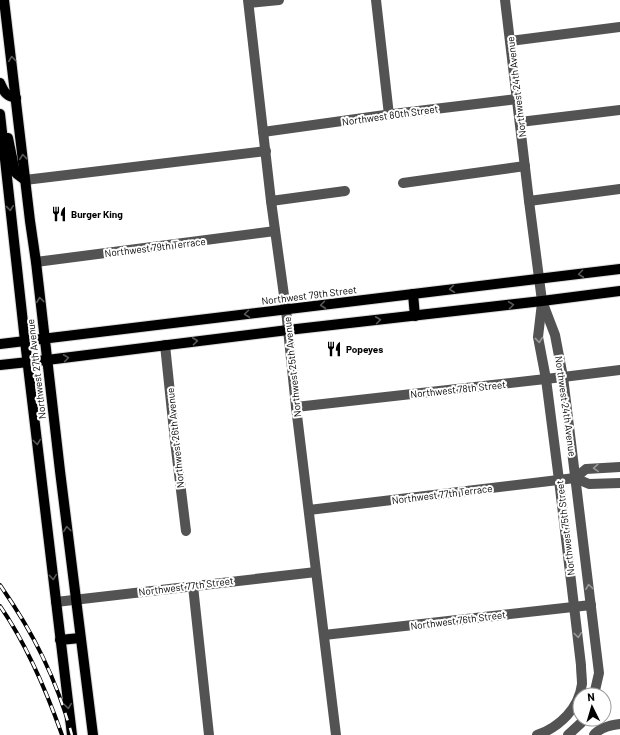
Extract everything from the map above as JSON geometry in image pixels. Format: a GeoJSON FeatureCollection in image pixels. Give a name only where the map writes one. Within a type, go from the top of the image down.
{"type":"FeatureCollection","features":[{"type":"Feature","properties":{"kind":"main road","name":"Northwest 27th Avenue"},"geometry":{"type":"LineString","coordinates":[[4,0],[80,638],[93,735]]}},
{"type":"Feature","properties":{"kind":"main road"},"geometry":{"type":"LineString","coordinates":[[0,83],[8,96],[16,98]]}},
{"type":"Feature","properties":{"kind":"main road","name":"Northwest 27th Avenue"},"geometry":{"type":"LineString","coordinates":[[0,115],[27,362],[72,735]]}},
{"type":"Feature","properties":{"kind":"main road"},"geometry":{"type":"LineString","coordinates":[[0,115],[7,128],[15,172],[25,180]]}},
{"type":"Feature","properties":{"kind":"main road","name":"Northwest 79th Street"},"geometry":{"type":"LineString","coordinates":[[0,344],[620,269]]}},
{"type":"Feature","properties":{"kind":"main road"},"geometry":{"type":"LineString","coordinates":[[0,365],[620,291]]}},
{"type":"Feature","properties":{"kind":"main road"},"geometry":{"type":"LineString","coordinates":[[413,294],[415,316]]}},
{"type":"Feature","properties":{"kind":"main road"},"geometry":{"type":"LineString","coordinates":[[41,473],[60,471]]}},
{"type":"Feature","properties":{"kind":"main road"},"geometry":{"type":"LineString","coordinates":[[60,640],[80,638]]}},
{"type":"Feature","properties":{"kind":"street"},"geometry":{"type":"LineString","coordinates":[[248,2],[279,0]]}},
{"type":"Feature","properties":{"kind":"street"},"geometry":{"type":"LineString","coordinates":[[376,0],[389,115]]}},
{"type":"Feature","properties":{"kind":"street","name":"Northwest 24th Avenue"},"geometry":{"type":"LineString","coordinates":[[505,0],[542,301],[555,335],[564,377],[599,672],[596,687]]}},
{"type":"Feature","properties":{"kind":"street","name":"Northwest 25th Avenue"},"geometry":{"type":"LineString","coordinates":[[248,2],[336,735]]}},
{"type":"Feature","properties":{"kind":"street"},"geometry":{"type":"LineString","coordinates":[[510,41],[620,27]]}},
{"type":"Feature","properties":{"kind":"street","name":"Northwest 80th Street"},"geometry":{"type":"LineString","coordinates":[[264,132],[517,99]]}},
{"type":"Feature","properties":{"kind":"street"},"geometry":{"type":"LineString","coordinates":[[520,122],[620,110]]}},
{"type":"Feature","properties":{"kind":"street"},"geometry":{"type":"LineString","coordinates":[[25,180],[266,151]]}},
{"type":"Feature","properties":{"kind":"street"},"geometry":{"type":"LineString","coordinates":[[403,183],[525,166]]}},
{"type":"Feature","properties":{"kind":"street"},"geometry":{"type":"LineString","coordinates":[[529,201],[620,190]]}},
{"type":"Feature","properties":{"kind":"street"},"geometry":{"type":"LineString","coordinates":[[272,201],[345,191]]}},
{"type":"Feature","properties":{"kind":"street","name":"Northwest 79th Terrace"},"geometry":{"type":"LineString","coordinates":[[36,262],[275,231]]}},
{"type":"Feature","properties":{"kind":"street","name":"Northwest 75th Street"},"geometry":{"type":"LineString","coordinates":[[537,735],[547,732],[562,721],[571,711],[578,697],[582,684],[559,480],[546,379],[538,337],[542,301]]}},
{"type":"Feature","properties":{"kind":"street","name":"Northwest 26th Avenue"},"geometry":{"type":"LineString","coordinates":[[165,345],[174,441],[186,531]]}},
{"type":"Feature","properties":{"kind":"street","name":"Northwest 78th Street"},"geometry":{"type":"LineString","coordinates":[[296,407],[620,370]]}},
{"type":"Feature","properties":{"kind":"street","name":"Northwest 77th Terrace"},"geometry":{"type":"LineString","coordinates":[[575,478],[586,469],[620,466]]}},
{"type":"Feature","properties":{"kind":"street","name":"Northwest 77th Terrace"},"geometry":{"type":"LineString","coordinates":[[309,510],[575,478],[589,484],[620,482]]}},
{"type":"Feature","properties":{"kind":"street","name":"Northwest 77th Street"},"geometry":{"type":"LineString","coordinates":[[56,602],[316,572]]}},
{"type":"Feature","properties":{"kind":"street"},"geometry":{"type":"LineString","coordinates":[[193,586],[209,735]]}},
{"type":"Feature","properties":{"kind":"street","name":"Northwest 76th Street"},"geometry":{"type":"LineString","coordinates":[[324,635],[591,605]]}},
{"type":"Feature","properties":{"kind":"street"},"geometry":{"type":"LineString","coordinates":[[596,733],[620,724]]}},
{"type":"Feature","properties":{"kind":"street"},"geometry":{"type":"LineString","coordinates":[[568,735],[577,727]]}},
{"type":"Feature","properties":{"kind":"railway"},"geometry":{"type":"LineString","coordinates":[[0,585],[34,639],[43,657],[59,694],[72,735]]}},
{"type":"Feature","properties":{"kind":"railway"},"geometry":{"type":"LineString","coordinates":[[0,606],[19,636],[35,668],[62,735]]}},
{"type":"Feature","properties":{"kind":"place","name":"Burger King"},"geometry":{"type":"Point","coordinates":[59,214]}},
{"type":"Feature","properties":{"kind":"place","name":"Popeyes"},"geometry":{"type":"Point","coordinates":[334,349]}}]}
